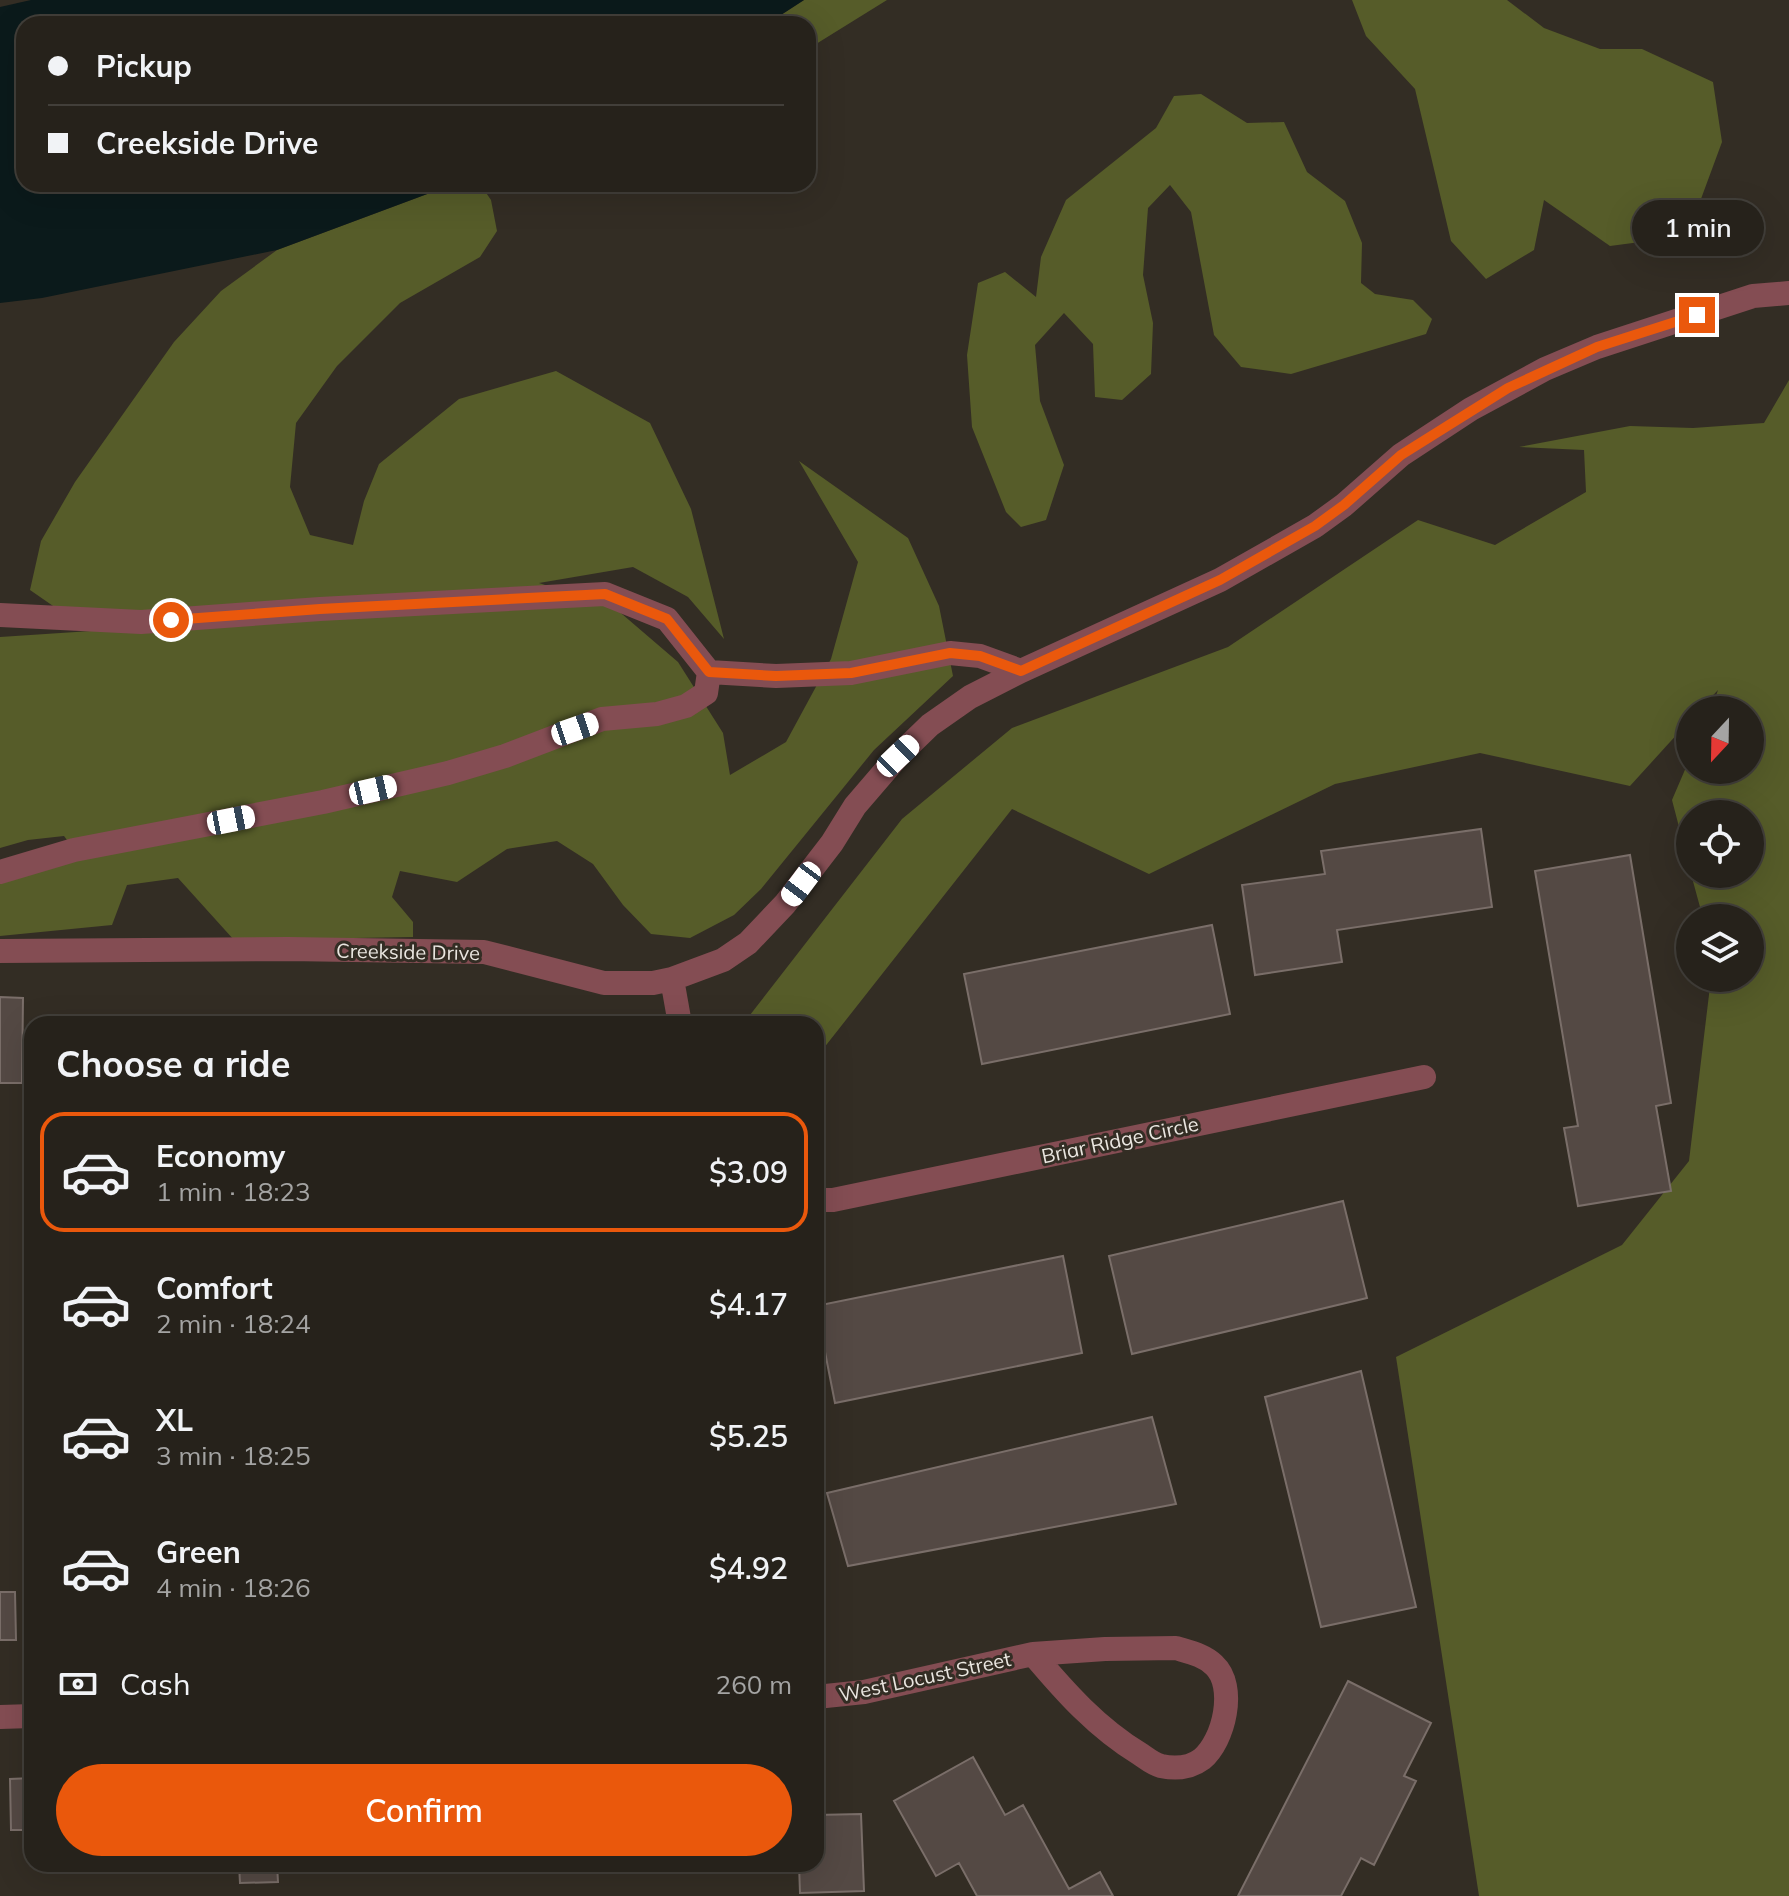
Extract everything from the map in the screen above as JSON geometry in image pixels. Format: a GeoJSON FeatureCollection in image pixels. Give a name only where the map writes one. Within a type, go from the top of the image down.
{"type":"FeatureCollection","features":[{"type":"Feature","properties":{"kind":"street","name":"Creekside Drive"},"geometry":{"type":"LineString","coordinates":[[0,951],[288,949],[484,952],[604,983],[653,983],[672,979],[723,960],[748,943],[785,904],[832,843],[855,806],[898,756],[930,725],[970,697],[1220,580],[1315,526],[1401,455],[1471,409],[1545,369],[1597,347],[1753,296],[1789,293]]}},
{"type":"Feature","properties":{"kind":"street"},"geometry":{"type":"LineString","coordinates":[[0,615],[141,622],[605,594],[667,619],[709,672],[706,693],[686,706],[657,714],[602,719],[505,756],[434,776],[323,802],[74,850],[0,872]]}},
{"type":"Feature","properties":{"kind":"street"},"geometry":{"type":"LineString","coordinates":[[709,672],[776,676],[851,673],[950,653],[980,656],[1021,671]]}},
{"type":"Feature","properties":{"kind":"street"},"geometry":{"type":"LineString","coordinates":[[672,979],[679,1016]]}},
{"type":"Feature","properties":{"kind":"street","name":"Briar Ridge Circle"},"geometry":{"type":"LineString","coordinates":[[824,1200],[1424,1077]]}},
{"type":"Feature","properties":{"kind":"street","name":"West Locust Street"},"geometry":{"type":"LineString","coordinates":[[824,1696],[864,1692],[1033,1654],[1176,1648],[1201,1656],[1217,1667],[1227,1687],[1223,1726],[1203,1758],[1183,1768],[1158,1765],[1128,1747],[1081,1710],[1033,1654]]}},
{"type":"Feature","properties":{"kind":"street"},"geometry":{"type":"LineString","coordinates":[[0,1717],[24,1716]]}},
{"type":"Feature","properties":{"kind":"green space"},"geometry":{"type":"Polygon","coordinates":[[[804,0],[887,0],[816,44],[816,16],[779,16],[804,0]]]}},
{"type":"Feature","properties":{"kind":"green space"},"geometry":{"type":"Polygon","coordinates":[[[1352,0],[1507,0],[1544,28],[1600,49],[1642,49],[1713,82],[1722,142],[1698,207],[1648,241],[1610,246],[1544,200],[1534,250],[1486,279],[1451,241],[1415,89],[1366,36],[1352,0]]]}},
{"type":"Feature","properties":{"kind":"green space"},"geometry":{"type":"Polygon","coordinates":[[[1201,94],[1247,123],[1284,122],[1307,172],[1345,201],[1362,243],[1361,283],[1375,294],[1413,300],[1432,319],[1426,334],[1291,374],[1241,367],[1214,335],[1191,212],[1170,185],[1148,208],[1143,275],[1153,323],[1151,374],[1122,400],[1095,397],[1093,344],[1064,313],[1035,345],[1040,401],[1064,465],[1046,520],[1021,527],[1006,512],[972,427],[967,355],[978,283],[1005,272],[1036,297],[1041,257],[1066,200],[1156,128],[1174,96],[1201,94]]]}},
{"type":"Feature","properties":{"kind":"green space"},"geometry":{"type":"Polygon","coordinates":[[[433,192],[486,192],[491,200],[497,231],[480,257],[400,303],[337,366],[296,423],[290,487],[310,535],[353,545],[364,501],[379,464],[459,399],[556,371],[650,423],[691,509],[724,639],[688,597],[633,567],[539,583],[615,608],[678,662],[723,733],[730,775],[786,742],[831,659],[858,562],[799,461],[908,538],[939,606],[953,676],[874,750],[761,889],[734,915],[690,938],[651,934],[623,905],[593,864],[557,841],[507,849],[457,882],[400,871],[392,897],[413,922],[413,937],[234,940],[178,878],[127,885],[112,925],[0,936],[0,877],[76,852],[64,836],[28,840],[0,848],[0,637],[106,630],[56,608],[30,590],[41,541],[75,482],[174,342],[221,291],[277,250],[433,192]]]}},
{"type":"Feature","properties":{"kind":"green space"},"geometry":{"type":"Polygon","coordinates":[[[1789,380],[1789,1896],[1479,1896],[1396,1357],[1622,1245],[1689,1161],[1709,992],[1764,992],[1764,904],[1699,904],[1695,888],[1764,888],[1764,800],[1676,800],[1676,815],[1672,800],[1679,784],[1764,784],[1764,696],[1716,696],[1718,690],[1712,696],[1676,696],[1676,735],[1630,786],[1480,753],[1335,784],[1149,874],[1012,809],[824,1048],[824,1016],[749,1016],[902,819],[1012,728],[1228,647],[1418,520],[1495,545],[1586,492],[1584,450],[1519,447],[1630,426],[1693,428],[1764,423],[1789,380]]]}},
{"type":"Feature","properties":{"kind":"shaded area"},"geometry":{"type":"Polygon","coordinates":[[[31,0],[804,0],[779,16],[16,16],[16,192],[433,192],[277,250],[42,298],[0,303],[0,7],[31,0]]]}},
{"type":"Feature","properties":{"kind":"building"},"geometry":{"type":"Polygon","coordinates":[[[1481,829],[1492,907],[1337,930],[1342,962],[1255,975],[1242,885],[1325,874],[1321,851],[1481,829]]]}},
{"type":"Feature","properties":{"kind":"building"},"geometry":{"type":"Polygon","coordinates":[[[1630,855],[1671,1103],[1656,1106],[1671,1191],[1578,1206],[1564,1128],[1578,1126],[1535,871],[1630,855]]]}},
{"type":"Feature","properties":{"kind":"building"},"geometry":{"type":"Polygon","coordinates":[[[1212,925],[1230,1014],[982,1064],[964,974],[1212,925]]]}},
{"type":"Feature","properties":{"kind":"building"},"geometry":{"type":"Polygon","coordinates":[[[0,997],[23,998],[22,1083],[0,1083],[0,997]]]}},
{"type":"Feature","properties":{"kind":"building"},"geometry":{"type":"Polygon","coordinates":[[[1343,1201],[1367,1298],[1132,1354],[1109,1256],[1343,1201]]]}},
{"type":"Feature","properties":{"kind":"building"},"geometry":{"type":"Polygon","coordinates":[[[1063,1256],[1082,1353],[835,1403],[824,1347],[824,1304],[1063,1256]]]}},
{"type":"Feature","properties":{"kind":"building"},"geometry":{"type":"Polygon","coordinates":[[[1361,1371],[1416,1607],[1321,1627],[1265,1397],[1361,1371]]]}},
{"type":"Feature","properties":{"kind":"building"},"geometry":{"type":"Polygon","coordinates":[[[1152,1417],[1176,1504],[848,1566],[827,1493],[1152,1417]]]}},
{"type":"Feature","properties":{"kind":"building"},"geometry":{"type":"Polygon","coordinates":[[[0,1592],[15,1592],[16,1640],[0,1640],[0,1592]]]}},
{"type":"Feature","properties":{"kind":"building"},"geometry":{"type":"Polygon","coordinates":[[[1348,1681],[1431,1723],[1404,1776],[1416,1781],[1374,1865],[1361,1858],[1341,1896],[1238,1896],[1348,1681]]]}},
{"type":"Feature","properties":{"kind":"building"},"geometry":{"type":"Polygon","coordinates":[[[973,1757],[1005,1815],[1023,1805],[1069,1889],[1100,1872],[1113,1896],[977,1896],[959,1863],[936,1876],[894,1801],[973,1757]]]}},
{"type":"Feature","properties":{"kind":"building"},"geometry":{"type":"Polygon","coordinates":[[[24,1778],[24,1830],[11,1830],[10,1779],[24,1778]]]}},
{"type":"Feature","properties":{"kind":"building"},"geometry":{"type":"Polygon","coordinates":[[[861,1814],[864,1891],[800,1893],[799,1872],[824,1872],[824,1815],[861,1814]]]}},
{"type":"Feature","properties":{"kind":"building"},"geometry":{"type":"Polygon","coordinates":[[[239,1872],[277,1872],[278,1882],[240,1883],[239,1872]]]}},
{"type":"Feature","properties":{"kind":"route"},"geometry":{"type":"LineString","coordinates":[[171,620],[605,594],[667,619],[709,672],[776,676],[851,673],[950,653],[980,656],[1021,671],[1220,580],[1315,526],[1401,455],[1508,388],[1597,347],[1697,315]]}}]}
